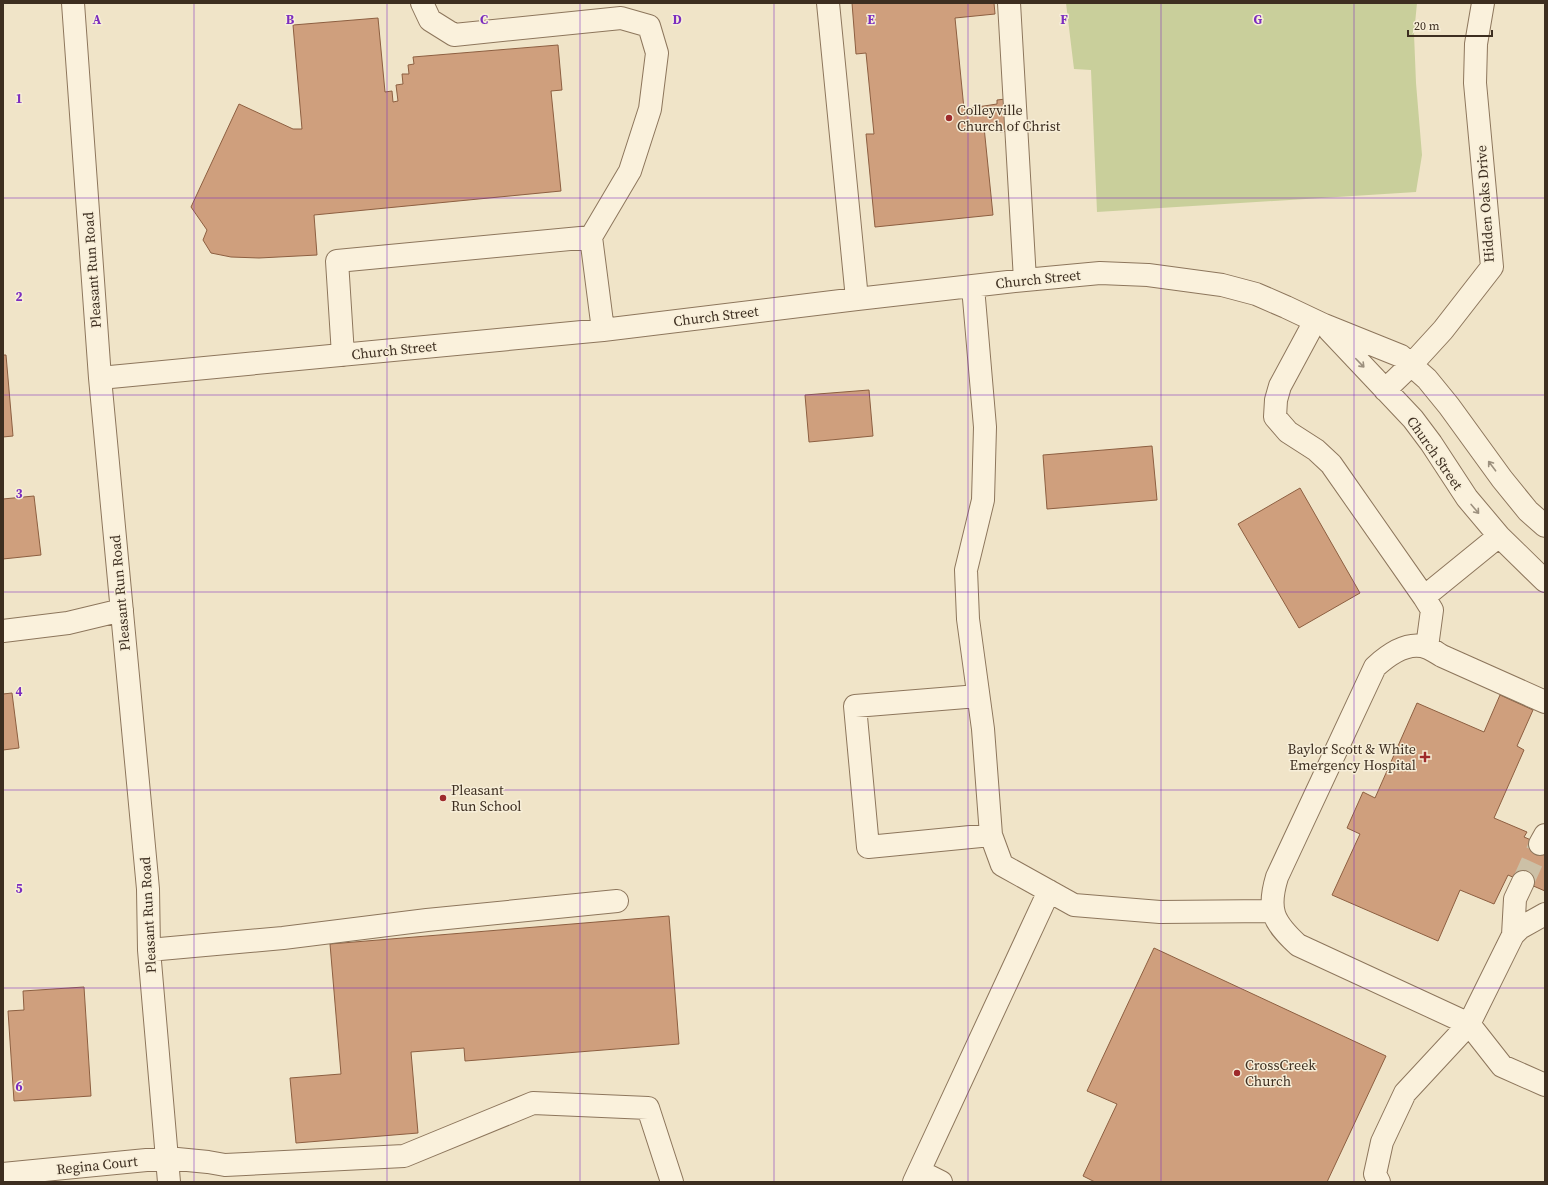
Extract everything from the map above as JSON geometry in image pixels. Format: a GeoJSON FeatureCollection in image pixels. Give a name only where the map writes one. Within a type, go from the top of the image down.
{"type":"FeatureCollection","features":[{"type":"Feature","properties":{"kind":"street","name":"Pleasant Run Road"},"geometry":{"type":"LineString","coordinates":[[73,3],[100,378],[148,889],[149,950],[169,1182]]}},
{"type":"Feature","properties":{"kind":"street"},"geometry":{"type":"LineString","coordinates":[[422,3],[430,20],[454,35],[620,18],[649,26],[657,53],[650,109],[630,171],[591,237],[603,330]]}},
{"type":"Feature","properties":{"kind":"street"},"geometry":{"type":"LineString","coordinates":[[828,3],[857,299]]}},
{"type":"Feature","properties":{"kind":"street"},"geometry":{"type":"LineString","coordinates":[[1009,3],[1025,280]]}},
{"type":"Feature","properties":{"kind":"street","name":"Hidden Oaks Drive"},"geometry":{"type":"LineString","coordinates":[[1385,390],[1411,365],[1443,330],[1492,267],[1475,83],[1476,44],[1483,3]]}},
{"type":"Feature","properties":{"kind":"street"},"geometry":{"type":"LineString","coordinates":[[343,355],[337,261],[591,237]]}},
{"type":"Feature","properties":{"kind":"street","name":"Church Street"},"geometry":{"type":"LineString","coordinates":[[100,378],[603,330],[1025,280],[1100,273],[1148,275],[1222,285],[1256,294],[1319,323],[1401,356],[1427,380],[1449,406],[1502,479],[1528,511],[1545,526]]}},
{"type":"Feature","properties":{"kind":"street"},"geometry":{"type":"LineString","coordinates":[[973,287],[985,427],[983,500],[966,570],[968,619],[983,729],[992,835],[1002,865],[1074,904],[1160,912],[1272,911]]}},
{"type":"Feature","properties":{"kind":"street","name":"Church Street"},"geometry":{"type":"LineString","coordinates":[[1319,323],[1413,419],[1431,443],[1467,498],[1499,536],[1542,573]]}},
{"type":"Feature","properties":{"kind":"street"},"geometry":{"type":"LineString","coordinates":[[1319,323],[1280,386],[1276,400],[1275,417],[1288,432],[1316,450],[1332,464],[1424,597],[1432,610],[1427,647]]}},
{"type":"Feature","properties":{"kind":"street"},"geometry":{"type":"LineString","coordinates":[[1424,597],[1499,536]]}},
{"type":"Feature","properties":{"kind":"street"},"geometry":{"type":"LineString","coordinates":[[3,630],[68,623],[122,610]]}},
{"type":"Feature","properties":{"kind":"street"},"geometry":{"type":"LineString","coordinates":[[1545,702],[1442,656],[1427,647],[1415,646],[1403,648],[1388,655],[1375,667],[1277,877],[1272,893],[1272,911],[1278,924],[1298,945],[1469,1024],[1502,1066],[1545,1086]]}},
{"type":"Feature","properties":{"kind":"street"},"geometry":{"type":"LineString","coordinates":[[978,696],[855,706],[868,847],[992,835]]}},
{"type":"Feature","properties":{"kind":"street"},"geometry":{"type":"LineString","coordinates":[[1513,935],[1515,899],[1523,882]]}},
{"type":"Feature","properties":{"kind":"street"},"geometry":{"type":"LineString","coordinates":[[941,1182],[916,1176],[1050,891]]}},
{"type":"Feature","properties":{"kind":"street"},"geometry":{"type":"LineString","coordinates":[[149,950],[283,938],[427,920],[617,901]]}},
{"type":"Feature","properties":{"kind":"street"},"geometry":{"type":"LineString","coordinates":[[1374,1179],[1382,1142],[1405,1093],[1469,1024],[1513,935],[1520,928],[1545,914]]}},
{"type":"Feature","properties":{"kind":"street","name":"Regina Court"},"geometry":{"type":"LineString","coordinates":[[3,1174],[167,1158],[225,1165],[404,1156],[533,1103],[648,1108],[672,1182]]}},
{"type":"Feature","properties":{"kind":"green space"},"geometry":{"type":"Polygon","coordinates":[[[1066,3],[1417,3],[1414,34],[1416,83],[1422,155],[1416,192],[1097,212],[1091,70],[1074,69],[1066,3]]]}},
{"type":"Feature","properties":{"kind":"building","name":"Colleyville Church of Christ"},"geometry":{"type":"Polygon","coordinates":[[[852,3],[994,3],[995,14],[955,18],[964,109],[997,104],[997,100],[1023,97],[1026,129],[1000,132],[1000,126],[984,127],[993,215],[875,227],[866,134],[874,134],[866,53],[856,54],[852,3]]]}},
{"type":"Feature","properties":{"kind":"building"},"geometry":{"type":"Polygon","coordinates":[[[378,18],[385,92],[392,91],[393,102],[398,101],[396,85],[403,84],[402,74],[409,74],[408,65],[414,64],[413,57],[558,45],[562,90],[551,91],[561,191],[314,215],[317,255],[259,258],[231,257],[211,253],[203,240],[207,230],[191,207],[239,104],[293,129],[302,129],[293,25],[378,18]]]}},
{"type":"Feature","properties":{"kind":"building"},"geometry":{"type":"Polygon","coordinates":[[[3,355],[6,355],[13,436],[3,437],[3,355]]]}},
{"type":"Feature","properties":{"kind":"building"},"geometry":{"type":"Polygon","coordinates":[[[869,390],[873,436],[809,442],[805,395],[869,390]]]}},
{"type":"Feature","properties":{"kind":"building"},"geometry":{"type":"Polygon","coordinates":[[[1152,446],[1157,500],[1047,509],[1043,455],[1152,446]]]}},
{"type":"Feature","properties":{"kind":"building"},"geometry":{"type":"Polygon","coordinates":[[[1300,488],[1360,593],[1299,628],[1238,524],[1300,488]]]}},
{"type":"Feature","properties":{"kind":"building"},"geometry":{"type":"Polygon","coordinates":[[[34,496],[41,555],[3,559],[3,499],[34,496]]]}},
{"type":"Feature","properties":{"kind":"building"},"geometry":{"type":"Polygon","coordinates":[[[12,693],[19,748],[3,750],[3,694],[12,693]]]}},
{"type":"Feature","properties":{"kind":"building"},"geometry":{"type":"Polygon","coordinates":[[[1500,695],[1533,710],[1517,746],[1524,750],[1494,818],[1527,832],[1524,837],[1545,846],[1545,891],[1508,875],[1494,904],[1460,890],[1438,941],[1332,895],[1360,834],[1347,828],[1363,792],[1375,798],[1417,703],[1484,732],[1500,695]]]}},
{"type":"Feature","properties":{"kind":"building"},"geometry":{"type":"Polygon","coordinates":[[[669,916],[679,1044],[465,1061],[464,1048],[411,1052],[418,1133],[296,1143],[290,1078],[341,1074],[330,944],[669,916]]]}},
{"type":"Feature","properties":{"kind":"building","name":"CrossCreek Church"},"geometry":{"type":"Polygon","coordinates":[[[1154,948],[1386,1056],[1327,1182],[1095,1182],[1083,1176],[1117,1104],[1087,1091],[1154,948]]]}},
{"type":"Feature","properties":{"kind":"building"},"geometry":{"type":"Polygon","coordinates":[[[84,987],[91,1096],[14,1101],[8,1011],[24,1010],[23,991],[84,987]]]}},
{"type":"Feature","properties":{"kind":"tunnel"},"geometry":{"type":"LineString","coordinates":[[1523,882],[1540,844]]}},
{"type":"Feature","properties":{"kind":"place","name":"Colleyville Church of Christ"},"geometry":{"type":"Point","coordinates":[949,118]}},
{"type":"Feature","properties":{"kind":"place","name":"Baylor Scott & White Emergency Hospital"},"geometry":{"type":"Point","coordinates":[1425,757]}},
{"type":"Feature","properties":{"kind":"place","name":"Pleasant Run School"},"geometry":{"type":"Point","coordinates":[443,798]}},
{"type":"Feature","properties":{"kind":"place","name":"CrossCreek Church"},"geometry":{"type":"Point","coordinates":[1237,1073]}}]}
